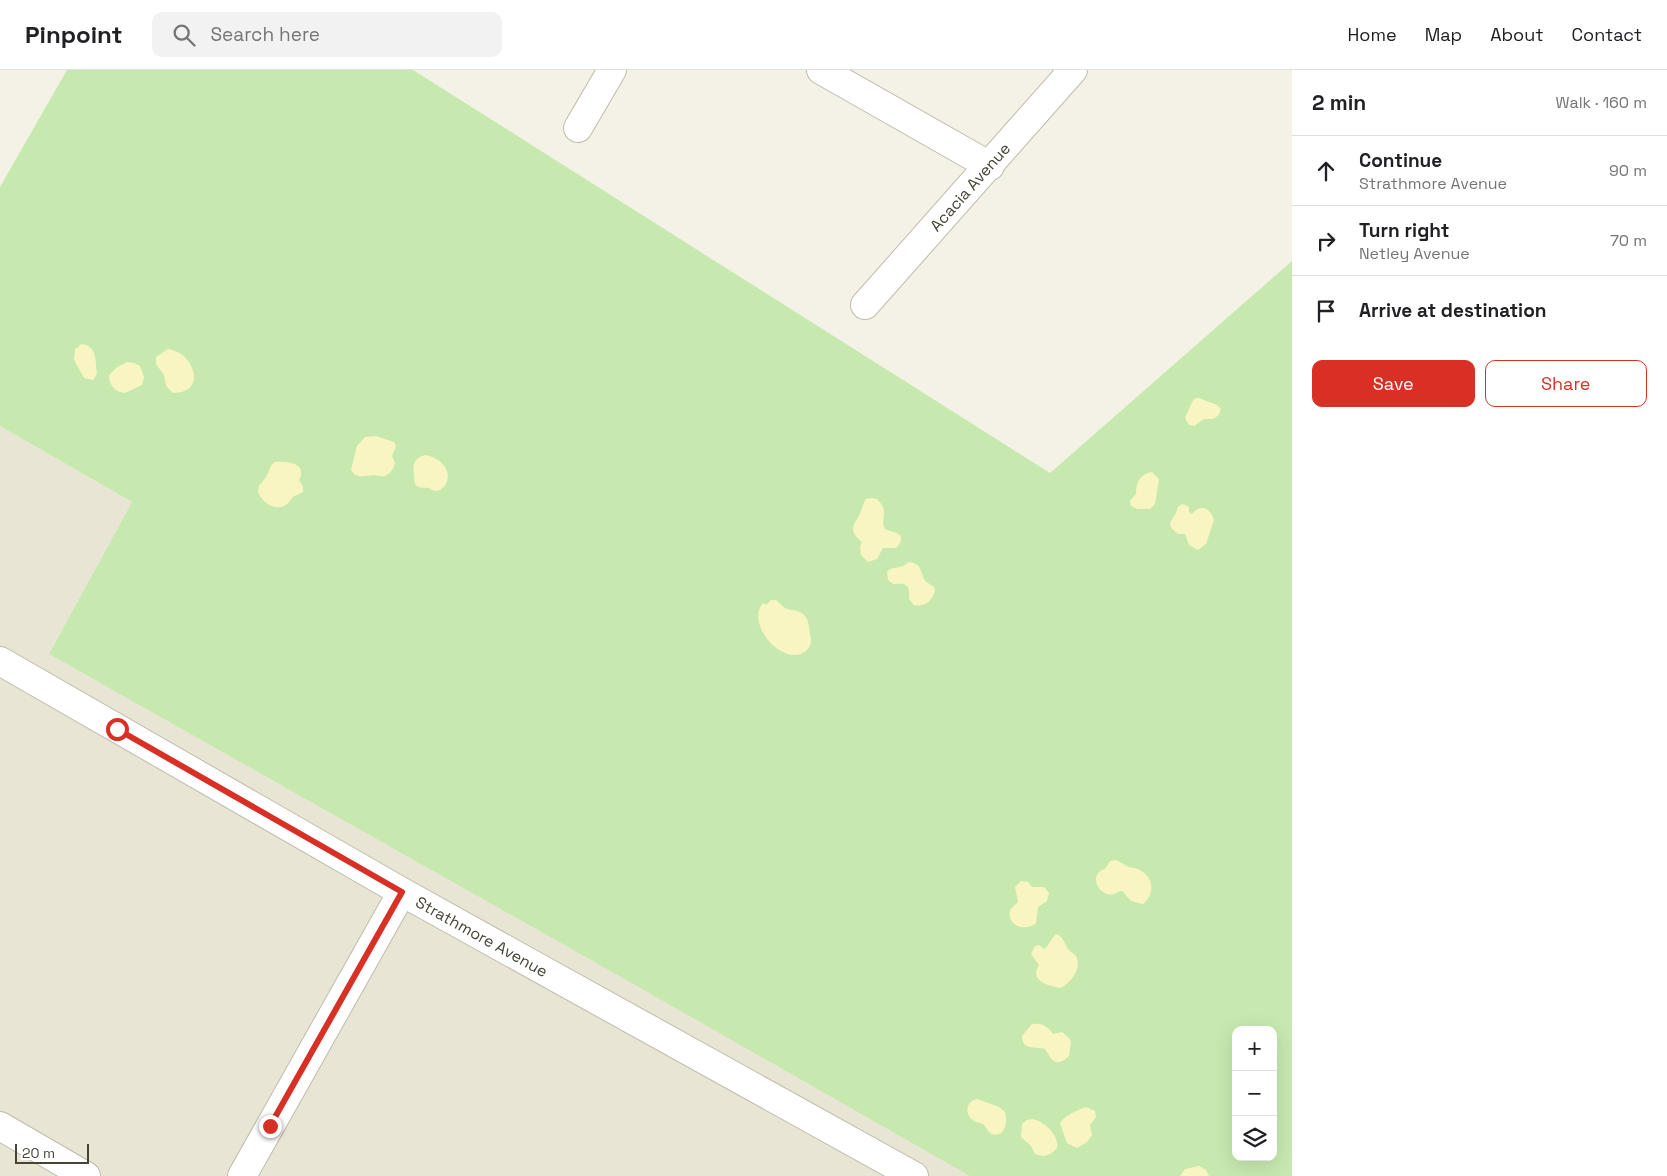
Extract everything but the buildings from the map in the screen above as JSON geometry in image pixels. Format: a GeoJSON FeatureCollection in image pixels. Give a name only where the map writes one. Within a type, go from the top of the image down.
{"type":"FeatureCollection","features":[{"type":"Feature","properties":{"kind":"street"},"geometry":{"type":"LineString","coordinates":[[578,128],[612,70]]}},
{"type":"Feature","properties":{"kind":"street"},"geometry":{"type":"LineString","coordinates":[[821,70],[990,166]]}},
{"type":"Feature","properties":{"kind":"street","name":"Acacia Avenue"},"geometry":{"type":"LineString","coordinates":[[865,306],[1073,70]]}},
{"type":"Feature","properties":{"kind":"street","name":"Strathmore Avenue"},"geometry":{"type":"LineString","coordinates":[[0,662],[402,892],[914,1176]]}},
{"type":"Feature","properties":{"kind":"street"},"geometry":{"type":"LineString","coordinates":[[242,1176],[402,892]]}},
{"type":"Feature","properties":{"kind":"street"},"geometry":{"type":"LineString","coordinates":[[0,1126],[86,1176]]}},
{"type":"Feature","properties":{"kind":"shaded area"},"geometry":{"type":"Polygon","coordinates":[[[0,426],[132,502],[49,654],[978,1176],[0,1176],[0,426]]]}},
{"type":"Feature","properties":{"kind":"green space"},"geometry":{"type":"Polygon","coordinates":[[[67,70],[413,70],[1050,473],[1292,261],[1292,1176],[970,1176],[49,654],[132,502],[0,426],[0,187],[67,70]]]}},
{"type":"Feature","properties":{"kind":"sand"},"geometry":{"type":"Polygon","coordinates":[[[82,344],[91,348],[95,355],[97,374],[93,380],[84,378],[74,360],[75,349],[82,344]]]}},
{"type":"Feature","properties":{"kind":"sand"},"geometry":{"type":"Polygon","coordinates":[[[168,349],[185,357],[190,364],[194,380],[191,387],[184,391],[173,393],[166,386],[164,375],[156,364],[156,357],[168,349]]]}},
{"type":"Feature","properties":{"kind":"sand"},"geometry":{"type":"Polygon","coordinates":[[[127,362],[140,366],[144,377],[142,385],[125,393],[113,387],[109,375],[116,368],[127,362]]]}},
{"type":"Feature","properties":{"kind":"sand"},"geometry":{"type":"Polygon","coordinates":[[[1196,398],[1219,407],[1221,409],[1219,415],[1213,419],[1204,419],[1194,426],[1189,425],[1185,418],[1193,400],[1196,398]]]}},
{"type":"Feature","properties":{"kind":"sand"},"geometry":{"type":"Polygon","coordinates":[[[376,436],[394,442],[396,446],[392,456],[395,463],[393,469],[385,476],[355,475],[351,470],[357,446],[365,437],[376,436]]]}},
{"type":"Feature","properties":{"kind":"sand"},"geometry":{"type":"Polygon","coordinates":[[[426,455],[438,460],[445,466],[448,473],[445,486],[440,490],[435,491],[415,484],[414,464],[419,457],[426,455]]]}},
{"type":"Feature","properties":{"kind":"sand"},"geometry":{"type":"Polygon","coordinates":[[[275,462],[295,464],[299,467],[301,474],[299,480],[303,486],[303,492],[293,497],[288,504],[278,507],[266,503],[258,492],[259,485],[275,462]]]}},
{"type":"Feature","properties":{"kind":"sand"},"geometry":{"type":"Polygon","coordinates":[[[1152,472],[1159,479],[1155,504],[1150,509],[1137,509],[1131,506],[1130,501],[1136,494],[1140,479],[1152,472]]]}},
{"type":"Feature","properties":{"kind":"sand"},"geometry":{"type":"Polygon","coordinates":[[[877,499],[883,508],[885,529],[899,535],[901,540],[896,548],[883,548],[877,559],[868,562],[861,555],[860,547],[862,542],[854,533],[853,527],[865,500],[877,499]]]}},
{"type":"Feature","properties":{"kind":"sand"},"geometry":{"type":"Polygon","coordinates":[[[1183,504],[1189,507],[1191,514],[1201,508],[1206,509],[1214,520],[1206,544],[1198,550],[1189,545],[1185,534],[1178,534],[1170,524],[1178,507],[1183,504]]]}},
{"type":"Feature","properties":{"kind":"sand"},"geometry":{"type":"Polygon","coordinates":[[[909,562],[919,567],[925,581],[934,587],[935,590],[932,597],[925,604],[914,605],[909,599],[907,586],[904,584],[893,584],[888,580],[887,572],[889,570],[909,562]]]}},
{"type":"Feature","properties":{"kind":"sand"},"geometry":{"type":"Polygon","coordinates":[[[771,600],[776,600],[785,608],[805,616],[811,639],[809,648],[806,651],[798,655],[788,654],[774,646],[763,633],[758,617],[759,610],[763,603],[766,605],[771,600]]]}},
{"type":"Feature","properties":{"kind":"sand"},"geometry":{"type":"Polygon","coordinates":[[[1115,860],[1139,870],[1148,877],[1151,893],[1143,904],[1131,901],[1122,891],[1109,894],[1097,885],[1097,876],[1110,861],[1115,860]]]}},
{"type":"Feature","properties":{"kind":"sand"},"geometry":{"type":"Polygon","coordinates":[[[1021,881],[1028,882],[1032,887],[1044,887],[1049,893],[1047,901],[1038,907],[1036,923],[1027,927],[1014,924],[1010,916],[1010,911],[1018,902],[1015,887],[1021,881]]]}},
{"type":"Feature","properties":{"kind":"sand"},"geometry":{"type":"Polygon","coordinates":[[[1056,934],[1062,938],[1068,949],[1077,958],[1078,963],[1074,976],[1061,988],[1042,982],[1039,979],[1036,973],[1039,965],[1031,954],[1035,946],[1039,945],[1044,949],[1046,948],[1056,934]]]}},
{"type":"Feature","properties":{"kind":"sand"},"geometry":{"type":"Polygon","coordinates":[[[1032,1024],[1044,1026],[1053,1034],[1062,1032],[1069,1038],[1071,1042],[1069,1056],[1065,1060],[1058,1062],[1052,1060],[1045,1049],[1030,1047],[1024,1044],[1022,1036],[1032,1024]]]}},
{"type":"Feature","properties":{"kind":"sand"},"geometry":{"type":"Polygon","coordinates":[[[977,1099],[999,1107],[1005,1112],[1006,1124],[1000,1134],[990,1133],[983,1124],[974,1121],[968,1114],[970,1102],[977,1099]]]}},
{"type":"Feature","properties":{"kind":"sand"},"geometry":{"type":"Polygon","coordinates":[[[1086,1107],[1095,1111],[1096,1117],[1090,1125],[1092,1135],[1087,1142],[1077,1148],[1067,1143],[1060,1123],[1075,1111],[1086,1107]]]}},
{"type":"Feature","properties":{"kind":"sand"},"geometry":{"type":"Polygon","coordinates":[[[1032,1119],[1046,1125],[1056,1139],[1057,1148],[1050,1154],[1041,1156],[1035,1154],[1031,1146],[1021,1137],[1022,1124],[1032,1119]]]}},
{"type":"Feature","properties":{"kind":"sand"},"geometry":{"type":"Polygon","coordinates":[[[1199,1166],[1206,1170],[1209,1176],[1180,1176],[1185,1169],[1199,1166]]]}},
{"type":"Feature","properties":{"kind":"route"},"geometry":{"type":"LineString","coordinates":[[117,729],[402,892],[270,1126]]}}]}
